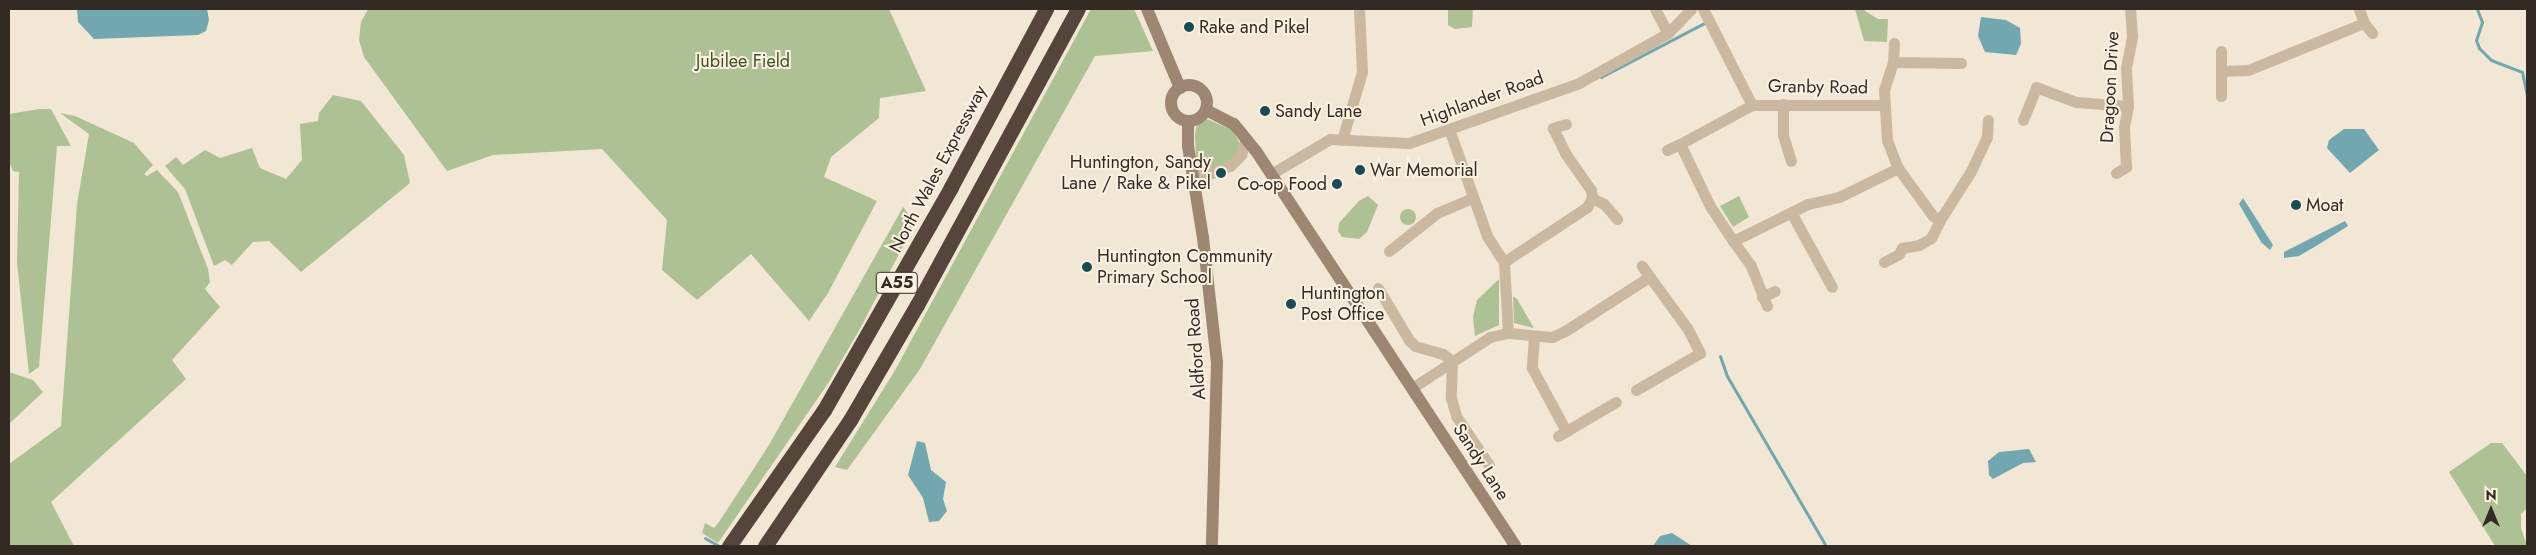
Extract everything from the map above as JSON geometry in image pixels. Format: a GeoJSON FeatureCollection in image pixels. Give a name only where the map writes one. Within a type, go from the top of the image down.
{"type":"FeatureCollection","features":[{"type":"Feature","properties":{"kind":"highway","name":"North Wales Expressway"},"geometry":{"type":"LineString","coordinates":[[729,546],[824,410],[951,187],[1046,9]]}},
{"type":"Feature","properties":{"kind":"highway","name":"A55"},"geometry":{"type":"LineString","coordinates":[[765,546],[850,420],[918,305],[1078,9]]}},
{"type":"Feature","properties":{"kind":"main road"},"geometry":{"type":"LineString","coordinates":[[1147,9],[1180,88]]}},
{"type":"Feature","properties":{"kind":"main road"},"geometry":{"type":"LineString","coordinates":[[1189,85],[1203,91],[1207,100],[1206,110],[1201,117],[1188,121],[1176,115],[1172,107],[1174,94],[1180,88],[1189,85]]}},
{"type":"Feature","properties":{"kind":"main road","name":"Sandy Lane"},"geometry":{"type":"LineString","coordinates":[[1206,110],[1234,124],[1271,174],[1515,546]]}},
{"type":"Feature","properties":{"kind":"main road","name":"Aldford Road"},"geometry":{"type":"LineString","coordinates":[[1188,121],[1192,170],[1203,238],[1217,362],[1212,546]]}},
{"type":"Feature","properties":{"kind":"street"},"geometry":{"type":"LineString","coordinates":[[1342,140],[1362,72],[1359,9]]}},
{"type":"Feature","properties":{"kind":"street"},"geometry":{"type":"LineString","coordinates":[[1655,9],[1668,33]]}},
{"type":"Feature","properties":{"kind":"street","name":"Highlander Road"},"geometry":{"type":"LineString","coordinates":[[1271,174],[1330,139],[1409,143],[1579,83],[1668,33],[1691,9]]}},
{"type":"Feature","properties":{"kind":"street"},"geometry":{"type":"LineString","coordinates":[[1668,150],[1752,105],[1703,9]]}},
{"type":"Feature","properties":{"kind":"street","name":"Dragoon Drive"},"geometry":{"type":"LineString","coordinates":[[2126,168],[2124,127],[2128,106],[2126,68],[2132,36],[2130,9]]}},
{"type":"Feature","properties":{"kind":"street"},"geometry":{"type":"LineString","coordinates":[[2359,9],[2364,23],[2372,33]]}},
{"type":"Feature","properties":{"kind":"street"},"geometry":{"type":"LineString","coordinates":[[2221,72],[2248,70],[2364,23]]}},
{"type":"Feature","properties":{"kind":"street","name":"Granby Road"},"geometry":{"type":"LineString","coordinates":[[1894,43],[1893,62],[1884,90],[1887,140],[1898,168],[1933,216],[1940,220]]}},
{"type":"Feature","properties":{"kind":"street"},"geometry":{"type":"LineString","coordinates":[[1948,51],[1948,63]]}},
{"type":"Feature","properties":{"kind":"street"},"geometry":{"type":"LineString","coordinates":[[2221,51],[2221,96]]}},
{"type":"Feature","properties":{"kind":"street"},"geometry":{"type":"LineString","coordinates":[[1893,62],[1961,63]]}},
{"type":"Feature","properties":{"kind":"street"},"geometry":{"type":"LineString","coordinates":[[2023,120],[2038,82],[2076,102],[2128,106]]}},
{"type":"Feature","properties":{"kind":"street"},"geometry":{"type":"LineString","coordinates":[[1783,104],[1791,154]]}},
{"type":"Feature","properties":{"kind":"street","name":"Granby Road"},"geometry":{"type":"LineString","coordinates":[[1752,105],[1884,105]]}},
{"type":"Feature","properties":{"kind":"street"},"geometry":{"type":"LineString","coordinates":[[1884,262],[1899,254],[1902,248],[1919,245],[1930,238],[1971,171],[1987,137],[1988,120]]}},
{"type":"Feature","properties":{"kind":"street"},"geometry":{"type":"LineString","coordinates":[[1504,262],[1587,207],[1592,198],[1591,190],[1549,129],[1566,124]]}},
{"type":"Feature","properties":{"kind":"street"},"geometry":{"type":"LineString","coordinates":[[1449,129],[1487,236],[1504,262],[1508,333]]}},
{"type":"Feature","properties":{"kind":"street"},"geometry":{"type":"LineString","coordinates":[[1192,170],[1208,174],[1230,166],[1241,156],[1246,139]]}},
{"type":"Feature","properties":{"kind":"street"},"geometry":{"type":"LineString","coordinates":[[1680,144],[1710,206],[1751,266],[1764,301],[1775,291]]}},
{"type":"Feature","properties":{"kind":"street"},"geometry":{"type":"LineString","coordinates":[[1733,241],[1792,214],[1808,204],[1839,197],[1898,168]]}},
{"type":"Feature","properties":{"kind":"street"},"geometry":{"type":"LineString","coordinates":[[1389,251],[1438,213],[1473,198]]}},
{"type":"Feature","properties":{"kind":"street"},"geometry":{"type":"LineString","coordinates":[[1592,198],[1604,204],[1617,219]]}},
{"type":"Feature","properties":{"kind":"street"},"geometry":{"type":"LineString","coordinates":[[1792,214],[1832,287]]}},
{"type":"Feature","properties":{"kind":"street"},"geometry":{"type":"LineString","coordinates":[[1636,390],[1705,351],[1668,304],[1642,266]]}},
{"type":"Feature","properties":{"kind":"street"},"geometry":{"type":"LineString","coordinates":[[1412,388],[1490,337],[1508,333],[1552,337],[1565,331],[1649,277]]}},
{"type":"Feature","properties":{"kind":"street"},"geometry":{"type":"LineString","coordinates":[[1378,288],[1409,340],[1415,346],[1443,354],[1452,361]]}},
{"type":"Feature","properties":{"kind":"street"},"geometry":{"type":"LineString","coordinates":[[1534,336],[1532,368],[1562,433],[1616,402]]}},
{"type":"Feature","properties":{"kind":"street"},"geometry":{"type":"LineString","coordinates":[[1452,361],[1451,398],[1456,416],[1489,465]]}},
{"type":"Feature","properties":{"kind":"green space","name":"Jubilee Field"},"geometry":{"type":"Polygon","coordinates":[[[368,9],[889,9],[926,91],[880,98],[879,118],[831,157],[824,177],[877,201],[828,293],[809,321],[751,254],[697,300],[662,270],[667,220],[602,149],[493,155],[447,171],[364,57],[359,40],[361,22],[368,9]]]}},
{"type":"Feature","properties":{"kind":"green space"},"geometry":{"type":"Polygon","coordinates":[[[1091,9],[1134,9],[1153,51],[1095,56],[920,369],[847,470],[835,467],[894,372],[1091,9]]]}},
{"type":"Feature","properties":{"kind":"green space"},"geometry":{"type":"Polygon","coordinates":[[[1473,9],[1472,27],[1455,29],[1448,25],[1448,10],[1473,9]]]}},
{"type":"Feature","properties":{"kind":"green space"},"geometry":{"type":"Polygon","coordinates":[[[1855,9],[1862,9],[1878,19],[1888,19],[1887,42],[1864,41],[1855,9]]]}},
{"type":"Feature","properties":{"kind":"green space"},"geometry":{"type":"Polygon","coordinates":[[[333,95],[361,101],[404,155],[410,183],[301,272],[269,241],[253,242],[232,265],[225,260],[214,266],[185,189],[165,166],[176,157],[183,165],[205,150],[220,158],[252,148],[260,168],[286,179],[302,160],[300,124],[318,121],[319,113],[333,95]]]}},
{"type":"Feature","properties":{"kind":"green space"},"geometry":{"type":"Polygon","coordinates":[[[51,109],[71,146],[57,146],[39,367],[29,374],[17,263],[19,172],[13,171],[9,161],[9,114],[51,109]]]}},
{"type":"Feature","properties":{"kind":"green space"},"geometry":{"type":"Polygon","coordinates":[[[60,113],[75,116],[134,143],[153,165],[144,174],[147,176],[157,170],[178,192],[208,269],[210,282],[205,289],[220,307],[172,360],[186,379],[51,502],[74,546],[9,546],[9,464],[61,426],[77,204],[89,134],[60,113]]]}},
{"type":"Feature","properties":{"kind":"green space"},"geometry":{"type":"Polygon","coordinates":[[[1207,119],[1232,130],[1241,145],[1236,158],[1216,168],[1202,169],[1196,159],[1195,135],[1196,127],[1207,119]]]}},
{"type":"Feature","properties":{"kind":"green space"},"geometry":{"type":"Polygon","coordinates":[[[1368,196],[1378,205],[1367,232],[1359,239],[1342,237],[1338,231],[1339,223],[1359,201],[1368,196]]]}},
{"type":"Feature","properties":{"kind":"green space"},"geometry":{"type":"Polygon","coordinates":[[[1739,196],[1749,217],[1733,227],[1720,206],[1739,196]]]}},
{"type":"Feature","properties":{"kind":"green space"},"geometry":{"type":"Polygon","coordinates":[[[903,207],[911,217],[912,229],[861,327],[829,382],[718,543],[702,533],[705,523],[714,528],[719,522],[769,445],[903,207]]]}},
{"type":"Feature","properties":{"kind":"green space"},"geometry":{"type":"Polygon","coordinates":[[[1405,209],[1411,209],[1416,214],[1414,223],[1405,225],[1400,220],[1400,214],[1405,209]]]}},
{"type":"Feature","properties":{"kind":"green space"},"geometry":{"type":"Polygon","coordinates":[[[1499,279],[1499,325],[1475,336],[1473,317],[1477,300],[1499,279]]]}},
{"type":"Feature","properties":{"kind":"green space"},"geometry":{"type":"Polygon","coordinates":[[[1513,296],[1517,299],[1534,328],[1514,323],[1513,296]]]}},
{"type":"Feature","properties":{"kind":"green space"},"geometry":{"type":"Polygon","coordinates":[[[9,372],[33,380],[43,392],[9,424],[9,372]]]}},
{"type":"Feature","properties":{"kind":"green space"},"geometry":{"type":"Polygon","coordinates":[[[2491,443],[2502,443],[2527,476],[2527,508],[2521,514],[2521,528],[2527,546],[2495,546],[2449,472],[2491,443]]]}},
{"type":"Feature","properties":{"kind":"water"},"geometry":{"type":"Polygon","coordinates":[[[77,9],[207,9],[209,20],[206,31],[198,35],[94,39],[78,22],[77,9]]]}},
{"type":"Feature","properties":{"kind":"water"},"geometry":{"type":"Polygon","coordinates":[[[1981,17],[2006,20],[2020,28],[2021,44],[2016,55],[1985,52],[1978,36],[1981,17]]]}},
{"type":"Feature","properties":{"kind":"water"},"geometry":{"type":"Polygon","coordinates":[[[2344,129],[2364,129],[2379,150],[2350,173],[2327,148],[2329,140],[2344,129]]]}},
{"type":"Feature","properties":{"kind":"water"},"geometry":{"type":"Polygon","coordinates":[[[2243,198],[2273,245],[2270,250],[2261,242],[2239,204],[2243,198]]]}},
{"type":"Feature","properties":{"kind":"water"},"geometry":{"type":"Polygon","coordinates":[[[2345,221],[2348,226],[2321,243],[2299,256],[2284,258],[2284,252],[2345,221]]]}},
{"type":"Feature","properties":{"kind":"water"},"geometry":{"type":"Polygon","coordinates":[[[917,441],[925,443],[931,470],[946,482],[943,499],[947,511],[939,521],[929,522],[923,498],[908,475],[917,441]]]}},
{"type":"Feature","properties":{"kind":"water"},"geometry":{"type":"Polygon","coordinates":[[[2029,449],[2036,462],[2023,463],[1993,479],[1989,475],[1988,461],[1999,452],[2029,449]]]}},
{"type":"Feature","properties":{"kind":"water"},"geometry":{"type":"Polygon","coordinates":[[[1672,533],[1692,546],[1653,546],[1660,536],[1672,533]]]}},
{"type":"Feature","properties":{"kind":"waterway"},"geometry":{"type":"LineString","coordinates":[[2477,9],[2482,22],[2476,40],[2479,48],[2491,60],[2522,72],[2527,95]]}},
{"type":"Feature","properties":{"kind":"waterway"},"geometry":{"type":"LineString","coordinates":[[1601,77],[1706,22]]}},
{"type":"Feature","properties":{"kind":"waterway"},"geometry":{"type":"LineString","coordinates":[[1720,356],[1727,376],[1826,546]]}},
{"type":"Feature","properties":{"kind":"waterway"},"geometry":{"type":"LineString","coordinates":[[705,538],[719,546]]}},
{"type":"Feature","properties":{"kind":"place","name":"Rake and Pikel"},"geometry":{"type":"Point","coordinates":[1189,27]}},
{"type":"Feature","properties":{"kind":"place","name":"Sandy Lane"},"geometry":{"type":"Point","coordinates":[1265,111]}},
{"type":"Feature","properties":{"kind":"place","name":"War Memorial"},"geometry":{"type":"Point","coordinates":[1360,170]}},
{"type":"Feature","properties":{"kind":"place","name":"Huntington, Sandy Lane / Rake & Pikel"},"geometry":{"type":"Point","coordinates":[1221,173]}},
{"type":"Feature","properties":{"kind":"place","name":"Co-op Food"},"geometry":{"type":"Point","coordinates":[1337,184]}},
{"type":"Feature","properties":{"kind":"place","name":"Moat"},"geometry":{"type":"Point","coordinates":[2296,205]}},
{"type":"Feature","properties":{"kind":"place","name":"Huntington Community Primary School"},"geometry":{"type":"Point","coordinates":[1087,267]}},
{"type":"Feature","properties":{"kind":"place","name":"Huntington Post Office"},"geometry":{"type":"Point","coordinates":[1291,304]}}]}
